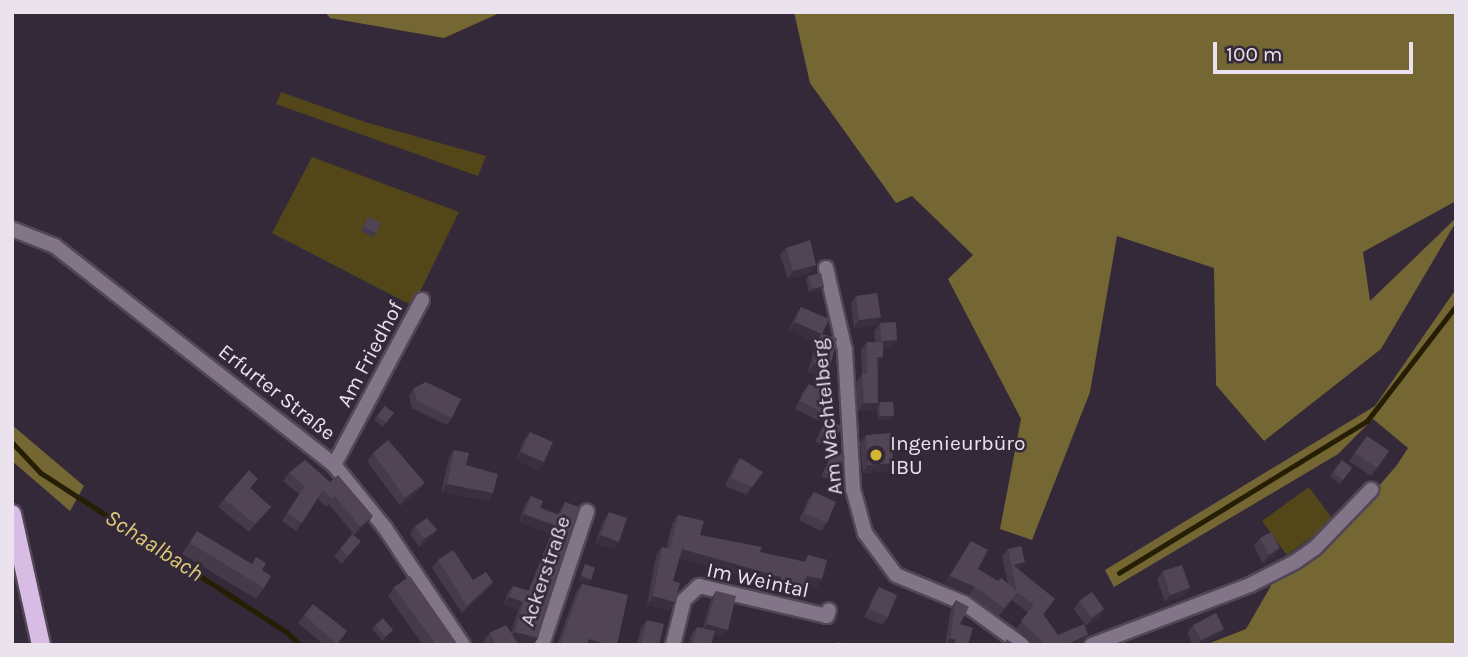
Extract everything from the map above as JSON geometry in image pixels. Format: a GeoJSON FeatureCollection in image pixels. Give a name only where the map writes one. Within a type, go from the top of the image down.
{"type":"FeatureCollection","features":[{"type":"Feature","properties":{"kind":"main road"},"geometry":{"type":"LineString","coordinates":[[12,514],[41,645]]}},
{"type":"Feature","properties":{"kind":"street","name":"Erfurter Straße"},"geometry":{"type":"LineString","coordinates":[[12,229],[32,233],[55,246],[334,465],[385,528],[463,645]]}},
{"type":"Feature","properties":{"kind":"street"},"geometry":{"type":"LineString","coordinates":[[12,241],[32,233]]}},
{"type":"Feature","properties":{"kind":"street","name":"Am Wachtelberg"},"geometry":{"type":"LineString","coordinates":[[826,268],[845,350],[853,489],[865,533],[896,575],[964,603],[1022,645]]}},
{"type":"Feature","properties":{"kind":"street","name":"Am Friedhof"},"geometry":{"type":"LineString","coordinates":[[334,465],[422,300]]}},
{"type":"Feature","properties":{"kind":"street"},"geometry":{"type":"LineString","coordinates":[[1092,645],[1250,585],[1294,562],[1315,548],[1371,490]]}},
{"type":"Feature","properties":{"kind":"street","name":"Ackerstraße"},"geometry":{"type":"LineString","coordinates":[[542,645],[587,511]]}},
{"type":"Feature","properties":{"kind":"street","name":"Im Weintal"},"geometry":{"type":"LineString","coordinates":[[673,645],[684,600],[699,586],[827,616],[829,610]]}},
{"type":"Feature","properties":{"kind":"shaded area"},"geometry":{"type":"Polygon","coordinates":[[[325,12],[502,12],[444,38],[330,18],[325,12]]]}},
{"type":"Feature","properties":{"kind":"shaded area"},"geometry":{"type":"Polygon","coordinates":[[[794,12],[1456,12],[1456,201],[1363,252],[1370,301],[1456,218],[1456,222],[1381,349],[1264,441],[1216,385],[1214,268],[1117,236],[1090,392],[1032,540],[1000,529],[1021,419],[948,279],[973,255],[912,196],[896,203],[810,83],[794,12]]]}},
{"type":"Feature","properties":{"kind":"shaded area"},"geometry":{"type":"Polygon","coordinates":[[[281,92],[365,122],[486,156],[478,176],[276,104],[281,92]]]}},
{"type":"Feature","properties":{"kind":"shaded area"},"geometry":{"type":"Polygon","coordinates":[[[312,157],[459,212],[413,306],[272,233],[312,157]]]}},
{"type":"Feature","properties":{"kind":"shaded area"},"geometry":{"type":"Polygon","coordinates":[[[1456,289],[1456,645],[1205,645],[1246,629],[1272,584],[1316,559],[1397,465],[1408,448],[1373,419],[1338,454],[1114,587],[1105,570],[1375,406],[1456,289]]]}},
{"type":"Feature","properties":{"kind":"shaded area"},"geometry":{"type":"Polygon","coordinates":[[[12,425],[84,486],[70,511],[12,461],[12,425]]]}},
{"type":"Feature","properties":{"kind":"shaded area"},"geometry":{"type":"Polygon","coordinates":[[[1309,487],[1334,521],[1287,555],[1262,521],[1309,487]]]}},
{"type":"Feature","properties":{"kind":"building"},"geometry":{"type":"Polygon","coordinates":[[[368,217],[381,223],[376,233],[364,227],[368,217]]]}},
{"type":"Feature","properties":{"kind":"building"},"geometry":{"type":"Polygon","coordinates":[[[810,240],[816,265],[793,271],[786,248],[810,240]]]}},
{"type":"Feature","properties":{"kind":"building"},"geometry":{"type":"Polygon","coordinates":[[[821,273],[824,286],[812,289],[808,276],[821,273]]]}},
{"type":"Feature","properties":{"kind":"building"},"geometry":{"type":"Polygon","coordinates":[[[877,293],[881,317],[859,320],[856,296],[877,293]]]}},
{"type":"Feature","properties":{"kind":"building"},"geometry":{"type":"Polygon","coordinates":[[[801,307],[829,319],[822,334],[795,322],[801,307]]]}},
{"type":"Feature","properties":{"kind":"building"},"geometry":{"type":"Polygon","coordinates":[[[896,322],[897,340],[881,341],[880,323],[896,322]]]}},
{"type":"Feature","properties":{"kind":"building"},"geometry":{"type":"Polygon","coordinates":[[[821,334],[837,338],[830,368],[814,364],[821,334]]]}},
{"type":"Feature","properties":{"kind":"building"},"geometry":{"type":"Polygon","coordinates":[[[867,342],[883,342],[883,357],[877,357],[878,403],[864,403],[862,374],[867,374],[867,342]]]}},
{"type":"Feature","properties":{"kind":"building"},"geometry":{"type":"Polygon","coordinates":[[[426,382],[461,399],[452,418],[417,401],[414,388],[426,382]]]}},
{"type":"Feature","properties":{"kind":"building"},"geometry":{"type":"Polygon","coordinates":[[[809,384],[833,395],[824,413],[800,401],[809,384]]]}},
{"type":"Feature","properties":{"kind":"building"},"geometry":{"type":"Polygon","coordinates":[[[880,402],[893,402],[894,416],[880,416],[880,402]]]}},
{"type":"Feature","properties":{"kind":"building"},"geometry":{"type":"Polygon","coordinates":[[[385,406],[394,413],[386,423],[377,416],[385,406]]]}},
{"type":"Feature","properties":{"kind":"building"},"geometry":{"type":"Polygon","coordinates":[[[827,419],[842,426],[835,440],[821,434],[827,419]]]}},
{"type":"Feature","properties":{"kind":"building"},"geometry":{"type":"Polygon","coordinates":[[[530,432],[553,442],[544,462],[521,452],[530,432]]]}},
{"type":"Feature","properties":{"kind":"building"},"geometry":{"type":"Polygon","coordinates":[[[891,433],[893,463],[868,465],[866,435],[891,433]]]}},
{"type":"Feature","properties":{"kind":"building"},"geometry":{"type":"Polygon","coordinates":[[[1367,436],[1389,451],[1377,468],[1355,453],[1367,436]]]}},
{"type":"Feature","properties":{"kind":"building"},"geometry":{"type":"Polygon","coordinates":[[[388,440],[425,483],[405,498],[373,453],[388,440]]]}},
{"type":"Feature","properties":{"kind":"building"},"geometry":{"type":"Polygon","coordinates":[[[454,450],[469,453],[466,465],[498,474],[493,493],[447,484],[454,450]]]}},
{"type":"Feature","properties":{"kind":"building"},"geometry":{"type":"Polygon","coordinates":[[[834,450],[845,456],[835,477],[824,472],[834,450]]]}},
{"type":"Feature","properties":{"kind":"building"},"geometry":{"type":"Polygon","coordinates":[[[740,458],[763,472],[752,487],[731,478],[740,458]]]}},
{"type":"Feature","properties":{"kind":"building"},"geometry":{"type":"Polygon","coordinates":[[[305,460],[330,482],[338,475],[373,516],[360,527],[335,496],[331,499],[323,490],[302,523],[287,513],[305,486],[289,473],[305,460]]]}},
{"type":"Feature","properties":{"kind":"building"},"geometry":{"type":"Polygon","coordinates":[[[1342,460],[1352,468],[1343,480],[1333,472],[1342,460]]]}},
{"type":"Feature","properties":{"kind":"building"},"geometry":{"type":"Polygon","coordinates":[[[249,470],[258,479],[250,488],[271,507],[255,524],[224,499],[249,470]]]}},
{"type":"Feature","properties":{"kind":"building"},"geometry":{"type":"Polygon","coordinates":[[[814,492],[836,502],[827,523],[804,513],[814,492]]]}},
{"type":"Feature","properties":{"kind":"building"},"geometry":{"type":"Polygon","coordinates":[[[531,496],[543,501],[540,508],[560,515],[565,502],[579,507],[538,638],[515,632],[523,602],[509,597],[513,586],[529,591],[557,526],[524,514],[531,496]]]}},
{"type":"Feature","properties":{"kind":"building"},"geometry":{"type":"Polygon","coordinates":[[[609,512],[627,518],[619,542],[601,535],[609,512]]]}},
{"type":"Feature","properties":{"kind":"building"},"geometry":{"type":"Polygon","coordinates":[[[678,515],[704,521],[700,535],[762,547],[760,552],[806,562],[808,555],[827,560],[822,579],[807,576],[803,591],[779,585],[781,577],[682,549],[673,581],[680,583],[675,602],[653,596],[662,547],[670,549],[678,515]]]}},
{"type":"Feature","properties":{"kind":"building"},"geometry":{"type":"Polygon","coordinates":[[[427,518],[437,530],[424,539],[415,526],[427,518]]]}},
{"type":"Feature","properties":{"kind":"building"},"geometry":{"type":"Polygon","coordinates":[[[197,531],[252,564],[256,557],[266,563],[262,570],[271,576],[264,588],[190,543],[197,531]]]}},
{"type":"Feature","properties":{"kind":"building"},"geometry":{"type":"Polygon","coordinates":[[[1271,532],[1280,548],[1269,555],[1260,538],[1271,532]]]}},
{"type":"Feature","properties":{"kind":"building"},"geometry":{"type":"Polygon","coordinates":[[[352,534],[361,541],[348,556],[340,549],[352,534]]]}},
{"type":"Feature","properties":{"kind":"building"},"geometry":{"type":"Polygon","coordinates":[[[971,541],[988,550],[978,569],[998,581],[1001,578],[1018,592],[1004,608],[975,587],[950,576],[971,541]]]}},
{"type":"Feature","properties":{"kind":"building"},"geometry":{"type":"Polygon","coordinates":[[[1021,546],[1025,562],[1013,565],[1055,599],[1043,614],[1058,635],[1084,624],[1088,635],[1065,645],[1046,645],[1021,621],[1034,605],[1017,592],[1008,549],[1021,546]]]}},
{"type":"Feature","properties":{"kind":"building"},"geometry":{"type":"Polygon","coordinates":[[[453,550],[473,580],[486,572],[493,582],[467,606],[438,560],[453,550]]]}},
{"type":"Feature","properties":{"kind":"building"},"geometry":{"type":"Polygon","coordinates":[[[585,564],[595,568],[591,580],[581,576],[585,564]]]}},
{"type":"Feature","properties":{"kind":"building"},"geometry":{"type":"Polygon","coordinates":[[[1182,565],[1190,588],[1170,595],[1163,571],[1182,565]]]}},
{"type":"Feature","properties":{"kind":"building"},"geometry":{"type":"Polygon","coordinates":[[[410,576],[458,645],[436,645],[394,587],[410,576]]]}},
{"type":"Feature","properties":{"kind":"building"},"geometry":{"type":"Polygon","coordinates":[[[582,584],[628,595],[617,645],[589,639],[586,645],[560,644],[582,584]]]}},
{"type":"Feature","properties":{"kind":"building"},"geometry":{"type":"Polygon","coordinates":[[[879,587],[897,595],[888,617],[869,609],[879,587]]]}},
{"type":"Feature","properties":{"kind":"building"},"geometry":{"type":"Polygon","coordinates":[[[716,591],[736,596],[728,630],[707,624],[716,591]]]}},
{"type":"Feature","properties":{"kind":"building"},"geometry":{"type":"Polygon","coordinates":[[[1092,592],[1104,609],[1092,618],[1079,601],[1092,592]]]}},
{"type":"Feature","properties":{"kind":"building"},"geometry":{"type":"Polygon","coordinates":[[[956,600],[969,607],[960,624],[973,628],[968,645],[954,645],[956,640],[950,638],[956,600]]]}},
{"type":"Feature","properties":{"kind":"building"},"geometry":{"type":"Polygon","coordinates":[[[313,604],[347,631],[337,644],[304,615],[313,604]]]}},
{"type":"Feature","properties":{"kind":"building"},"geometry":{"type":"Polygon","coordinates":[[[1216,613],[1224,629],[1201,640],[1193,625],[1216,613]]]}},
{"type":"Feature","properties":{"kind":"building"},"geometry":{"type":"Polygon","coordinates":[[[383,618],[393,630],[385,637],[375,625],[383,618]]]}},
{"type":"Feature","properties":{"kind":"building"},"geometry":{"type":"Polygon","coordinates":[[[647,620],[664,624],[659,645],[641,645],[647,620]]]}},
{"type":"Feature","properties":{"kind":"building"},"geometry":{"type":"Polygon","coordinates":[[[506,625],[519,645],[497,645],[489,633],[506,625]]]}},
{"type":"Feature","properties":{"kind":"building"},"geometry":{"type":"Polygon","coordinates":[[[697,627],[715,631],[711,645],[693,643],[697,627]]]}},
{"type":"Feature","properties":{"kind":"building"},"geometry":{"type":"Polygon","coordinates":[[[1006,639],[1016,645],[1005,645],[1006,639]]]}},
{"type":"Feature","properties":{"kind":"waterway"},"geometry":{"type":"LineString","coordinates":[[1119,573],[1367,421],[1456,306]]}},
{"type":"Feature","properties":{"kind":"waterway","name":"Schaalbach"},"geometry":{"type":"LineString","coordinates":[[12,442],[41,473],[287,632],[300,645]]}},
{"type":"Feature","properties":{"kind":"place","name":"Ingenieurbüro IBU"},"geometry":{"type":"Point","coordinates":[876,455]}}]}
